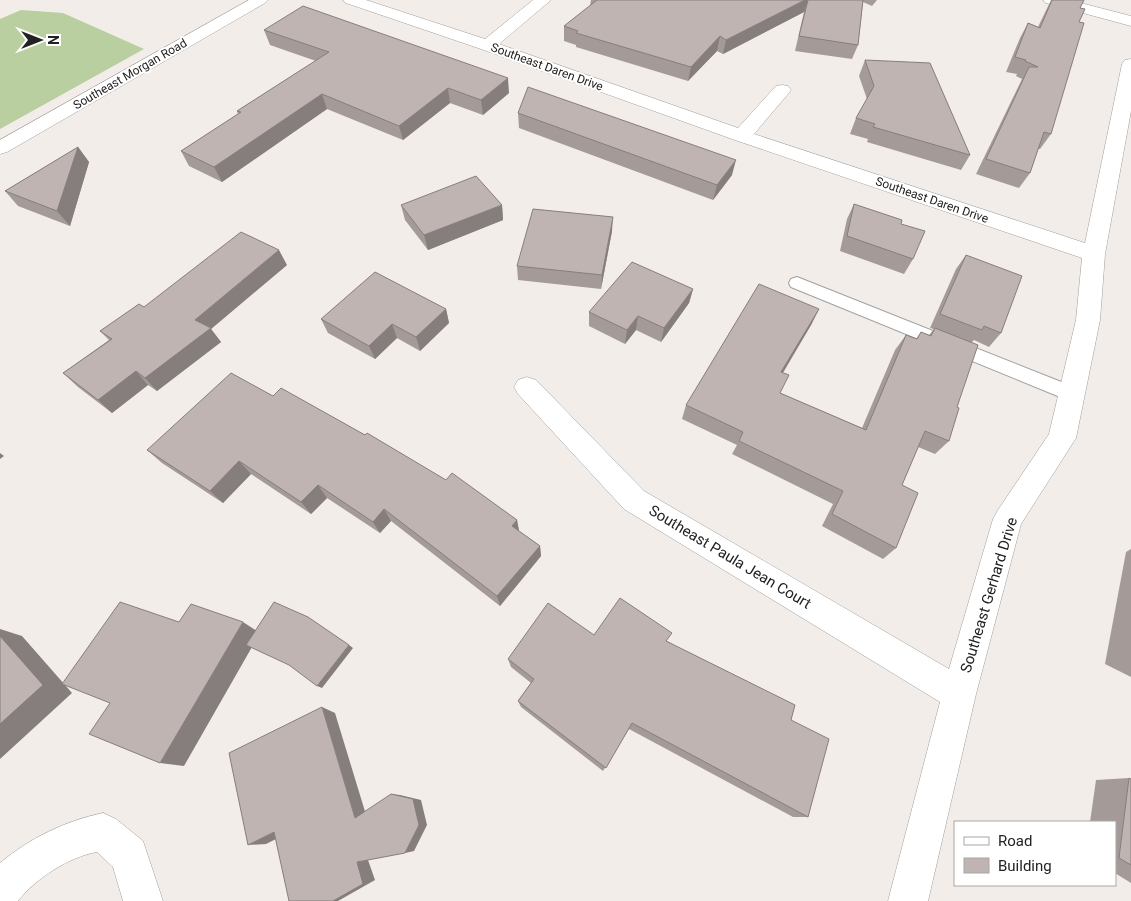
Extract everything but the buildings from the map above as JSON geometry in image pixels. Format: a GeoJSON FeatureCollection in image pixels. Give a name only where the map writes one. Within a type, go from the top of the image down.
{"type":"FeatureCollection","features":[{"type":"Feature","properties":{"kind":"street","name":"Southeast Morgan Road"},"geometry":{"type":"LineString","coordinates":[[0,148],[260,0]]}},
{"type":"Feature","properties":{"kind":"street","name":"Southeast Daren Drive"},"geometry":{"type":"LineString","coordinates":[[351,0],[742,136],[1094,254]]}},
{"type":"Feature","properties":{"kind":"street"},"geometry":{"type":"LineString","coordinates":[[487,46],[543,0]]}},
{"type":"Feature","properties":{"kind":"street"},"geometry":{"type":"LineString","coordinates":[[1051,0],[1131,21]]}},
{"type":"Feature","properties":{"kind":"street","name":"Southeast Gerhard Drive"},"geometry":{"type":"LineString","coordinates":[[908,901],[960,694],[1008,519],[1062,438],[1088,320],[1094,254],[1131,64]]}},
{"type":"Feature","properties":{"kind":"street"},"geometry":{"type":"LineString","coordinates":[[742,136],[782,90]]}},
{"type":"Feature","properties":{"kind":"street","name":"Southeast Paula Jean Court"},"geometry":{"type":"LineString","coordinates":[[527,387],[634,500],[960,694]]}},
{"type":"Feature","properties":{"kind":"street"},"geometry":{"type":"LineString","coordinates":[[0,892],[6,883],[36,860],[74,839],[103,832],[129,855],[143,901]]}},
{"type":"Feature","properties":{"kind":"lane"},"geometry":{"type":"LineString","coordinates":[[797,283],[1072,394]]}},
{"type":"Feature","properties":{"kind":"green space"},"geometry":{"type":"Polygon","coordinates":[[[21,10],[63,13],[144,49],[0,129],[0,19],[21,10]]]}}]}
